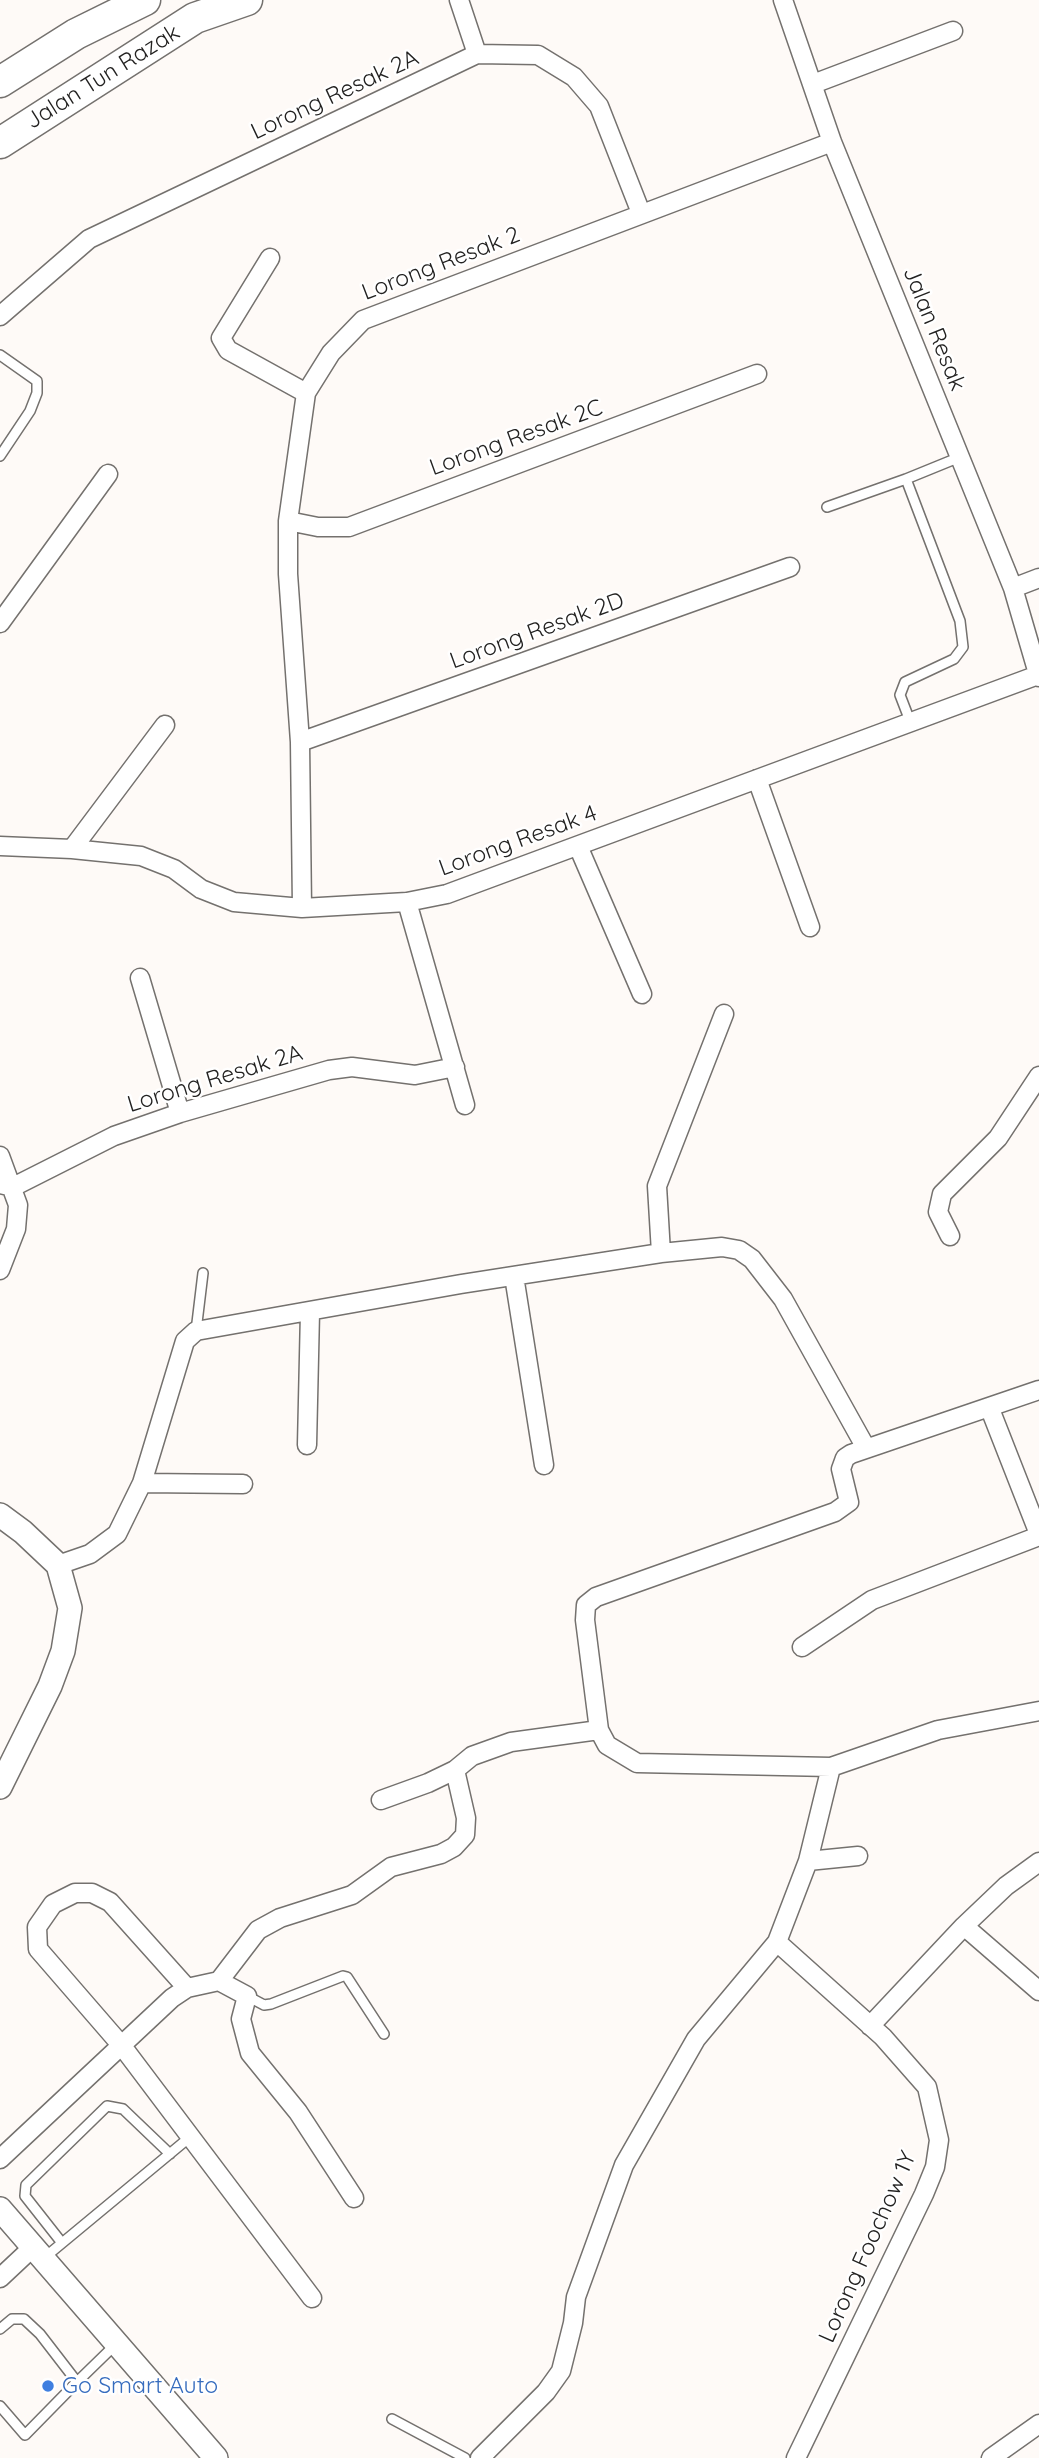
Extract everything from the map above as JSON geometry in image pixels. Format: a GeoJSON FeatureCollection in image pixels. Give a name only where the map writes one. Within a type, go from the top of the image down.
{"type":"FeatureCollection","features":[{"type":"Feature","properties":{"kind":"highway","name":"Jalan Tun Razak"},"geometry":{"type":"LineString","coordinates":[[0,82],[76,34],[145,0]]}},
{"type":"Feature","properties":{"kind":"highway","name":"Jalan Tun Razak"},"geometry":{"type":"LineString","coordinates":[[0,143],[195,18],[247,0]]}},
{"type":"Feature","properties":{"kind":"street"},"geometry":{"type":"LineString","coordinates":[[459,0],[477,54]]}},
{"type":"Feature","properties":{"kind":"street","name":"Jalan Resak"},"geometry":{"type":"LineString","coordinates":[[783,0],[832,142],[1013,588],[1039,676]]}},
{"type":"Feature","properties":{"kind":"street"},"geometry":{"type":"LineString","coordinates":[[813,84],[953,31]]}},
{"type":"Feature","properties":{"kind":"street","name":"Lorong Resak 2A"},"geometry":{"type":"LineString","coordinates":[[0,316],[89,239],[477,54],[537,55],[574,77],[599,106],[641,213]]}},
{"type":"Feature","properties":{"kind":"street","name":"Lorong Resak 2"},"geometry":{"type":"LineString","coordinates":[[302,908],[300,741],[288,574],[288,521],[306,393],[331,353],[363,320],[832,142]]}},
{"type":"Feature","properties":{"kind":"street"},"geometry":{"type":"LineString","coordinates":[[270,258],[221,338],[228,350],[306,393]]}},
{"type":"Feature","properties":{"kind":"street","name":"Lorong Resak 2C"},"geometry":{"type":"LineString","coordinates":[[288,521],[318,527],[349,527],[757,374]]}},
{"type":"Feature","properties":{"kind":"street"},"geometry":{"type":"LineString","coordinates":[[0,623],[108,474]]}},
{"type":"Feature","properties":{"kind":"street","name":"Lorong Resak 2D"},"geometry":{"type":"LineString","coordinates":[[300,741],[790,567]]}},
{"type":"Feature","properties":{"kind":"street"},"geometry":{"type":"LineString","coordinates":[[1013,588],[1039,578]]}},
{"type":"Feature","properties":{"kind":"street","name":"Lorong Resak 4"},"geometry":{"type":"LineString","coordinates":[[0,846],[72,849],[141,856],[174,869],[201,889],[234,902],[302,908],[407,902],[447,894],[910,721],[1039,676]]}},
{"type":"Feature","properties":{"kind":"street"},"geometry":{"type":"LineString","coordinates":[[72,849],[165,725]]}},
{"type":"Feature","properties":{"kind":"street"},"geometry":{"type":"LineString","coordinates":[[757,779],[810,927]]}},
{"type":"Feature","properties":{"kind":"street"},"geometry":{"type":"LineString","coordinates":[[578,846],[642,994]]}},
{"type":"Feature","properties":{"kind":"street"},"geometry":{"type":"LineString","coordinates":[[407,902],[465,1105]]}},
{"type":"Feature","properties":{"kind":"street"},"geometry":{"type":"LineString","coordinates":[[140,978],[180,1113]]}},
{"type":"Feature","properties":{"kind":"street"},"geometry":{"type":"LineString","coordinates":[[661,1253],[657,1186],[724,1014]]}},
{"type":"Feature","properties":{"kind":"street","name":"Lorong Resak 2A"},"geometry":{"type":"LineString","coordinates":[[6,1185],[114,1136],[180,1113],[329,1070],[352,1068],[415,1075],[455,1067]]}},
{"type":"Feature","properties":{"kind":"street"},"geometry":{"type":"LineString","coordinates":[[950,1236],[939,1212],[942,1194],[998,1138],[1039,1076]]}},
{"type":"Feature","properties":{"kind":"street"},"geometry":{"type":"LineString","coordinates":[[0,1156],[6,1185],[18,1205],[16,1229],[0,1270]]}},
{"type":"Feature","properties":{"kind":"street"},"geometry":{"type":"LineString","coordinates":[[58,1565],[90,1554],[117,1534],[142,1483],[185,1342],[195,1331],[661,1253],[722,1247],[739,1251],[752,1259],[774,1284],[866,1448]]}},
{"type":"Feature","properties":{"kind":"street"},"geometry":{"type":"LineString","coordinates":[[514,1276],[544,1465]]}},
{"type":"Feature","properties":{"kind":"street"},"geometry":{"type":"LineString","coordinates":[[307,1445],[310,1312]]}},
{"type":"Feature","properties":{"kind":"street"},"geometry":{"type":"LineString","coordinates":[[1039,1391],[851,1454],[842,1464],[841,1475],[848,1494],[845,1507],[686,1562],[596,1597],[586,1605],[599,1730],[607,1745],[637,1763],[831,1767],[939,1730],[1039,1710]]}},
{"type":"Feature","properties":{"kind":"street"},"geometry":{"type":"LineString","coordinates":[[803,1647],[872,1600],[1039,1535],[990,1409]]}},
{"type":"Feature","properties":{"kind":"street"},"geometry":{"type":"LineString","coordinates":[[142,1483],[243,1484]]}},
{"type":"Feature","properties":{"kind":"street"},"geometry":{"type":"LineString","coordinates":[[0,1515],[23,1532],[58,1565],[70,1608],[63,1651],[50,1686],[0,1787]]}},
{"type":"Feature","properties":{"kind":"street"},"geometry":{"type":"LineString","coordinates":[[381,1800],[455,1770],[472,1756],[511,1742],[599,1730]]}},
{"type":"Feature","properties":{"kind":"street"},"geometry":{"type":"LineString","coordinates":[[480,2458],[546,2392],[561,2371],[573,2323],[576,2297],[614,2189],[634,2146],[696,2039],[777,1942],[808,1861],[831,1767]]}},
{"type":"Feature","properties":{"kind":"street"},"geometry":{"type":"LineString","coordinates":[[0,2159],[187,1988],[219,1981],[258,1930],[280,1918],[352,1895],[391,1867],[441,1854],[454,1847],[465,1835],[466,1818],[455,1770]]}},
{"type":"Feature","properties":{"kind":"street"},"geometry":{"type":"LineString","coordinates":[[808,1861],[858,1856]]}},
{"type":"Feature","properties":{"kind":"street"},"geometry":{"type":"LineString","coordinates":[[870,2026],[964,1926],[1006,1886],[1039,1862]]}},
{"type":"Feature","properties":{"kind":"street"},"geometry":{"type":"LineString","coordinates":[[187,1988],[110,1902],[92,1893],[75,1893],[52,1904],[37,1927],[38,1949],[122,2046],[312,2298]]}},
{"type":"Feature","properties":{"kind":"street"},"geometry":{"type":"LineString","coordinates":[[964,1926],[1039,1992]]}},
{"type":"Feature","properties":{"kind":"street","name":"Lorong Foochow 1Y"},"geometry":{"type":"LineString","coordinates":[[777,1942],[870,2026],[927,2087],[939,2140],[935,2167],[899,2249],[796,2458]]}},
{"type":"Feature","properties":{"kind":"street"},"geometry":{"type":"LineString","coordinates":[[219,1981],[247,1996],[240,2019],[250,2053],[298,2112],[354,2197]]}},
{"type":"Feature","properties":{"kind":"street"},"geometry":{"type":"LineString","coordinates":[[0,2208],[216,2458]]}},
{"type":"Feature","properties":{"kind":"street"},"geometry":{"type":"LineString","coordinates":[[0,2278],[37,2254]]}},
{"type":"Feature","properties":{"kind":"street"},"geometry":{"type":"LineString","coordinates":[[991,2458],[1039,2424]]}},
{"type":"Feature","properties":{"kind":"lane"},"geometry":{"type":"LineString","coordinates":[[0,355],[37,381],[37,393],[30,411],[0,456]]}},
{"type":"Feature","properties":{"kind":"lane"},"geometry":{"type":"LineString","coordinates":[[827,507],[960,457]]}},
{"type":"Feature","properties":{"kind":"lane"},"geometry":{"type":"LineString","coordinates":[[906,479],[960,621],[963,647],[954,659],[905,682],[900,695],[910,721]]}},
{"type":"Feature","properties":{"kind":"lane"},"geometry":{"type":"LineString","coordinates":[[195,1331],[203,1273]]}},
{"type":"Feature","properties":{"kind":"lane"},"geometry":{"type":"LineString","coordinates":[[247,1996],[264,2005],[271,2004],[343,1976],[347,1977],[384,2034]]}},
{"type":"Feature","properties":{"kind":"lane"},"geometry":{"type":"LineString","coordinates":[[62,2243],[25,2196],[26,2185],[107,2106],[123,2109],[170,2154]]}},
{"type":"Feature","properties":{"kind":"lane"},"geometry":{"type":"LineString","coordinates":[[37,2254],[62,2243],[190,2137]]}},
{"type":"Feature","properties":{"kind":"lane"},"geometry":{"type":"LineString","coordinates":[[0,2329],[12,2319],[24,2319],[40,2334],[77,2382]]}},
{"type":"Feature","properties":{"kind":"lane"},"geometry":{"type":"LineString","coordinates":[[0,2406],[25,2435],[116,2344]]}},
{"type":"Feature","properties":{"kind":"lane"},"geometry":{"type":"LineString","coordinates":[[392,2419],[465,2458]]}},
{"type":"Feature","properties":{"kind":"place","name":"Go Smart Auto"},"geometry":{"type":"Point","coordinates":[48,2386]}}]}
